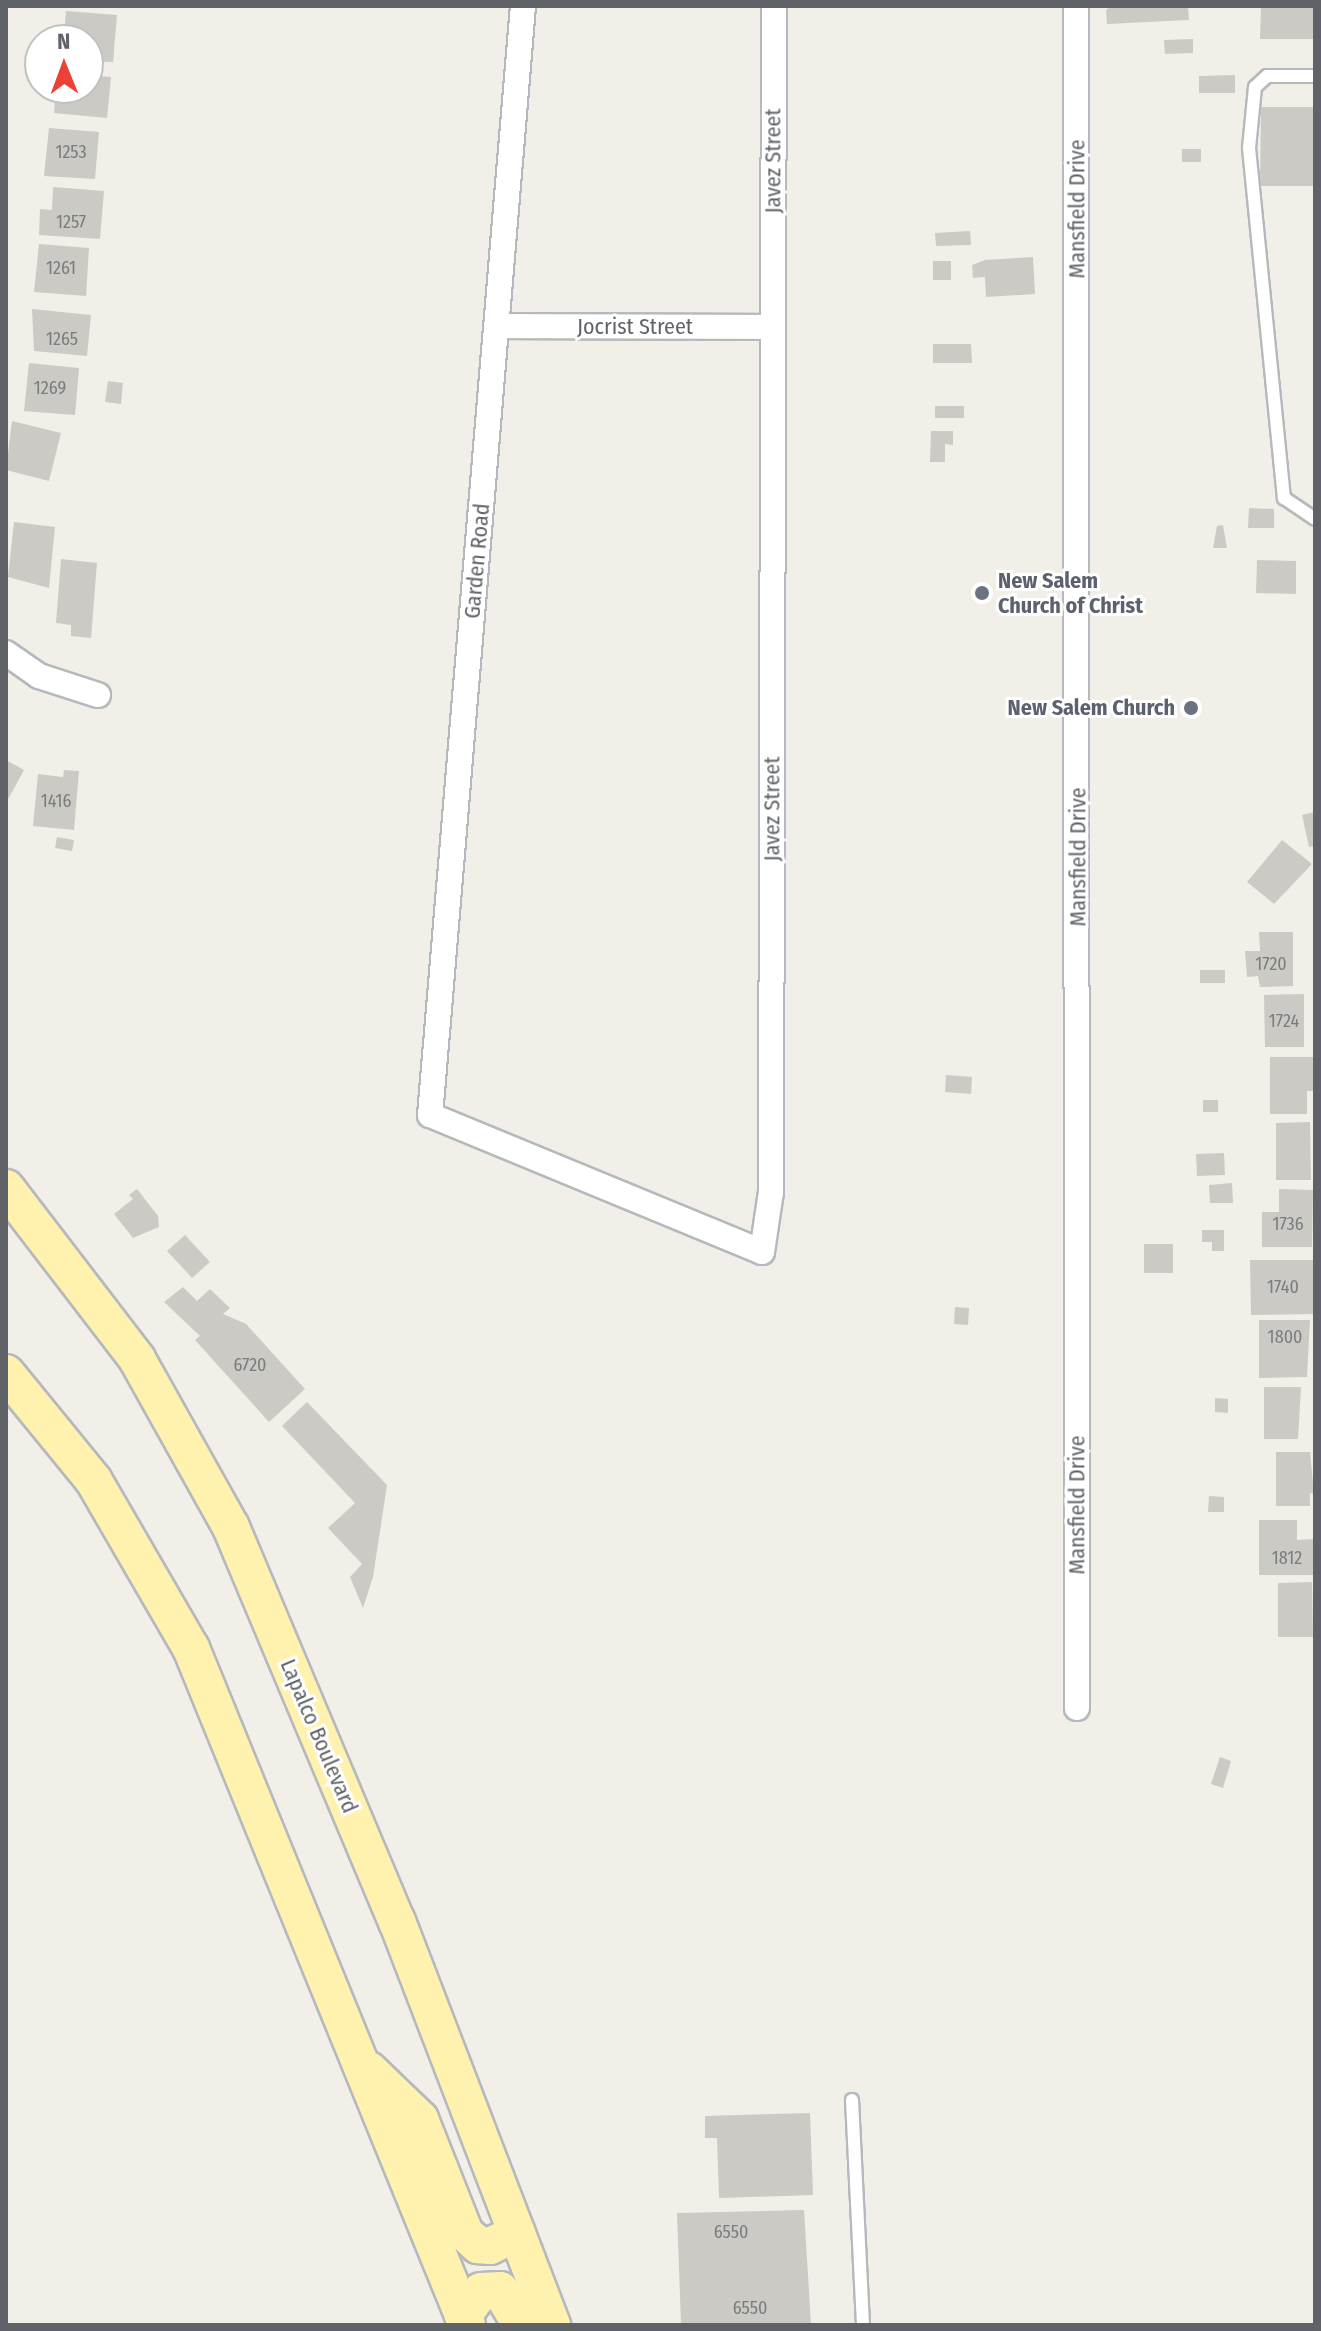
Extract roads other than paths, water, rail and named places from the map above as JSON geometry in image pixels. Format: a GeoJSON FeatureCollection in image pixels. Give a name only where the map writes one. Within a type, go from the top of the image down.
{"type":"FeatureCollection","features":[{"type":"Feature","properties":{"kind":"main road","name":"Lapalco Boulevard"},"geometry":{"type":"LineString","coordinates":[[12,1202],[137,1359],[231,1527],[397,1921],[552,2325]]}},
{"type":"Feature","properties":{"kind":"main road"},"geometry":{"type":"LineString","coordinates":[[6,1373],[94,1481],[191,1648],[465,2320]]}},
{"type":"Feature","properties":{"kind":"main road"},"geometry":{"type":"LineString","coordinates":[[359,2060],[420,2119],[465,2233],[478,2245],[490,2246],[517,2233]]}},
{"type":"Feature","properties":{"kind":"main road"},"geometry":{"type":"LineString","coordinates":[[465,2320],[481,2291],[500,2290],[521,2325]]}},
{"type":"Feature","properties":{"kind":"street","name":"Garden Road"},"geometry":{"type":"LineString","coordinates":[[430,1115],[523,6]]}},
{"type":"Feature","properties":{"kind":"street","name":"Javez Street"},"geometry":{"type":"LineString","coordinates":[[430,1115],[762,1252],[771,1192],[774,6]]}},
{"type":"Feature","properties":{"kind":"street","name":"Mansfield Drive"},"geometry":{"type":"LineString","coordinates":[[1076,6],[1077,1708]]}},
{"type":"Feature","properties":{"kind":"street","name":"Jocrist Street"},"geometry":{"type":"LineString","coordinates":[[496,326],[773,327]]}},
{"type":"Feature","properties":{"kind":"street"},"geometry":{"type":"LineString","coordinates":[[6,653],[39,676],[98,695]]}},
{"type":"Feature","properties":{"kind":"lane"},"geometry":{"type":"LineString","coordinates":[[1315,76],[1267,76],[1255,87],[1249,148],[1284,498],[1315,519]]}},
{"type":"Feature","properties":{"kind":"lane"},"geometry":{"type":"LineString","coordinates":[[852,2100],[863,2325]]}},
{"type":"Feature","properties":{"kind":"place","name":"New Salem Church of Christ"},"geometry":{"type":"Point","coordinates":[982,593]}},
{"type":"Feature","properties":{"kind":"place","name":"New Salem Church"},"geometry":{"type":"Point","coordinates":[1191,708]}}]}
